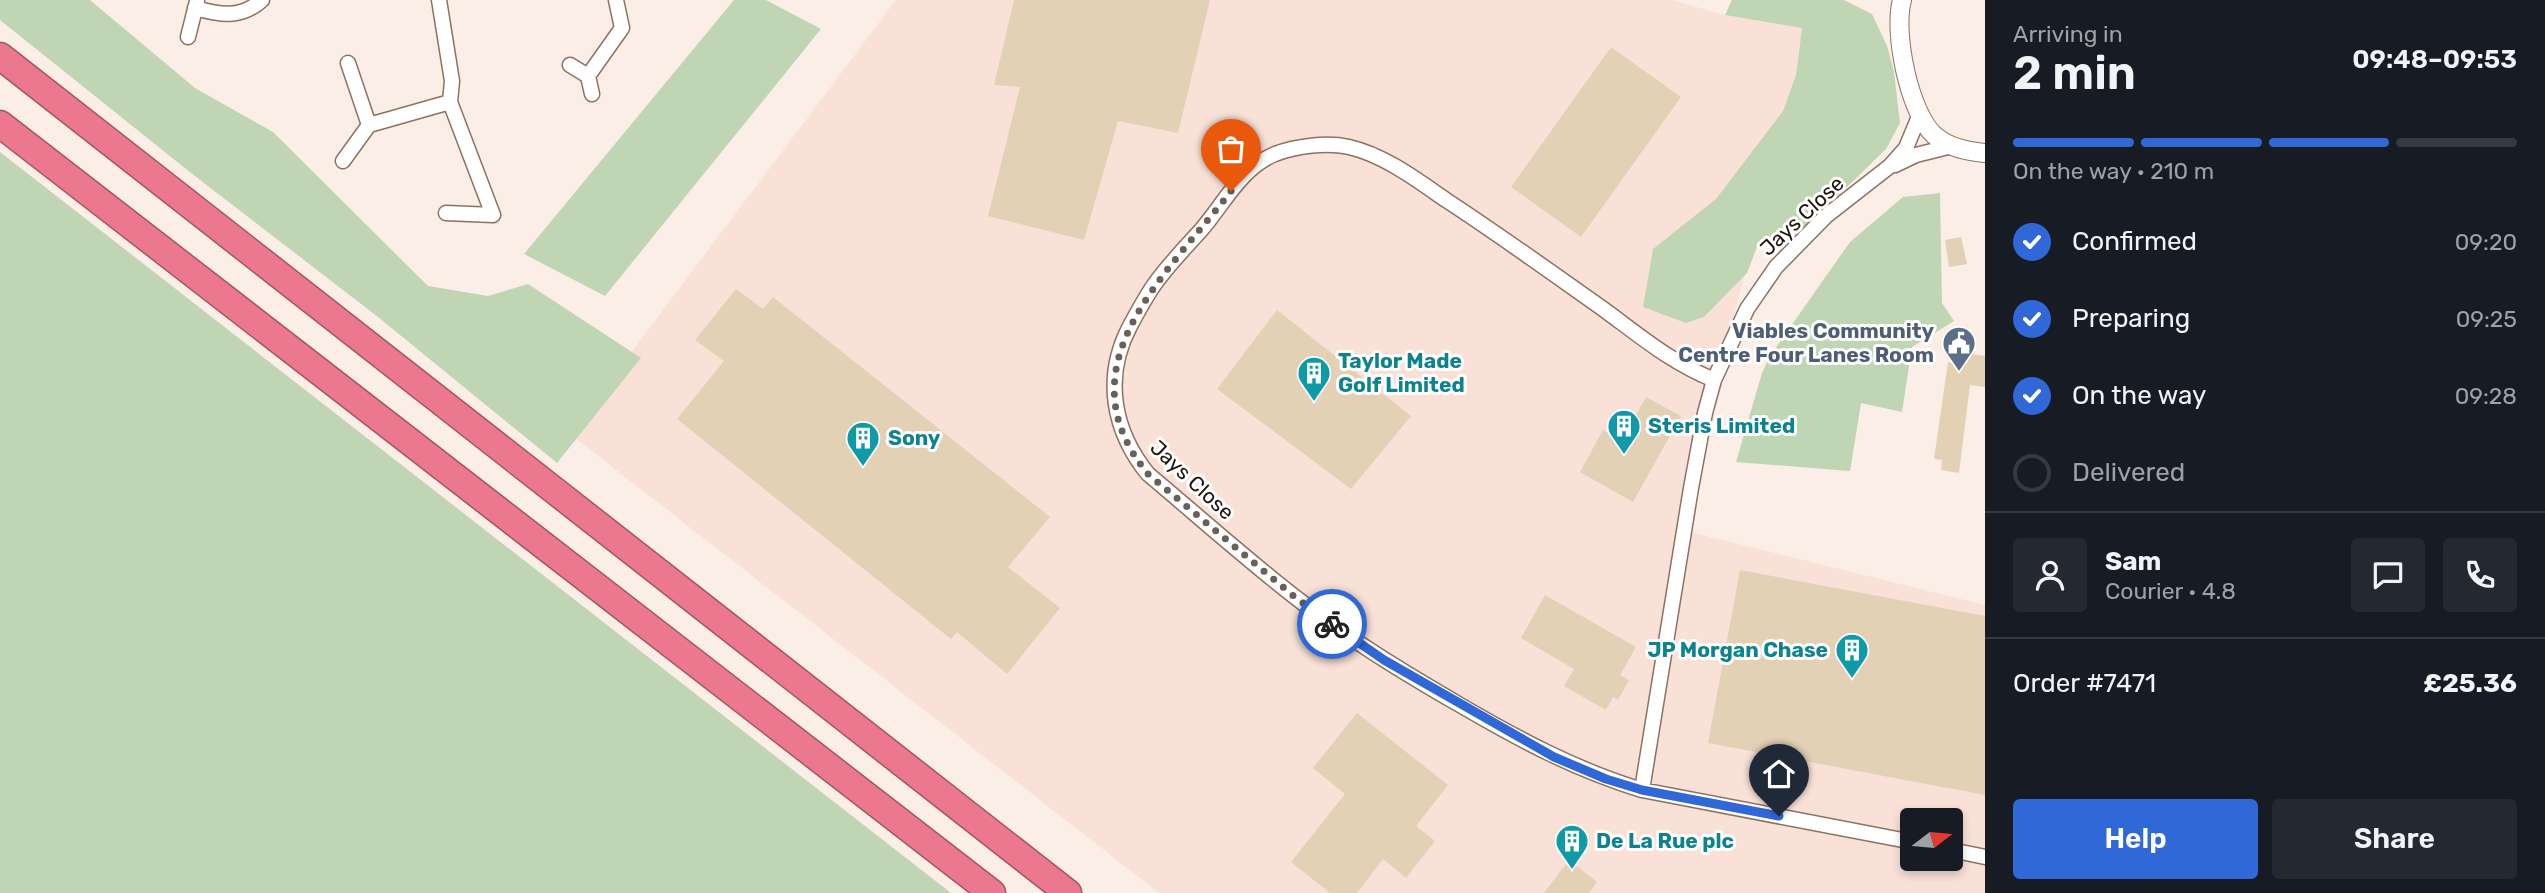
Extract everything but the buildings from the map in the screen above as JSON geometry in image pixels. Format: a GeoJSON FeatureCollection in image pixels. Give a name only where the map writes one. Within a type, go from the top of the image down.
{"type":"FeatureCollection","features":[{"type":"Feature","properties":{"kind":"highway"},"geometry":{"type":"LineString","coordinates":[[0,56],[1068,893]]}},
{"type":"Feature","properties":{"kind":"highway"},"geometry":{"type":"LineString","coordinates":[[0,124],[992,893]]}},
{"type":"Feature","properties":{"kind":"street"},"geometry":{"type":"LineString","coordinates":[[188,37],[196,4],[232,16],[246,11],[262,0]]}},
{"type":"Feature","properties":{"kind":"street"},"geometry":{"type":"LineString","coordinates":[[439,0],[452,81],[450,102],[493,215],[446,213]]}},
{"type":"Feature","properties":{"kind":"street"},"geometry":{"type":"LineString","coordinates":[[588,76],[622,28],[616,0]]}},
{"type":"Feature","properties":{"kind":"street"},"geometry":{"type":"LineString","coordinates":[[1887,0],[1901,8],[1901,41],[1906,72],[1920,114],[1932,132],[1952,146],[1985,153]]}},
{"type":"Feature","properties":{"kind":"street"},"geometry":{"type":"LineString","coordinates":[[348,63],[369,125]]}},
{"type":"Feature","properties":{"kind":"street"},"geometry":{"type":"LineString","coordinates":[[570,65],[588,76],[592,94]]}},
{"type":"Feature","properties":{"kind":"street"},"geometry":{"type":"LineString","coordinates":[[343,161],[369,125],[450,102]]}},
{"type":"Feature","properties":{"kind":"street","name":"Jays Close"},"geometry":{"type":"LineString","coordinates":[[1642,790],[1691,488],[1714,380],[1747,309],[1776,267],[1826,216],[1890,166],[1906,148],[1920,114]]}},
{"type":"Feature","properties":{"kind":"street","name":"Jays Close"},"geometry":{"type":"LineString","coordinates":[[1714,380],[1651,347],[1600,307],[1471,216],[1382,159],[1346,146],[1323,146],[1274,155],[1244,174],[1154,285],[1125,336],[1115,382],[1115,407],[1122,434],[1133,457],[1148,474],[1296,598],[1384,660],[1503,730],[1554,757],[1606,779],[1642,790],[1900,840]]}},
{"type":"Feature","properties":{"kind":"street","name":"Jays Close"},"geometry":{"type":"LineString","coordinates":[[1890,166],[1916,155],[1952,146]]}},
{"type":"Feature","properties":{"kind":"street"},"geometry":{"type":"LineString","coordinates":[[1964,853],[1985,857]]}},
{"type":"Feature","properties":{"kind":"shaded area"},"geometry":{"type":"Polygon","coordinates":[[[896,0],[1672,0],[1725,15],[1802,28],[1794,86],[1678,529],[1985,605],[1985,893],[1159,893],[570,434],[896,0]]]}},
{"type":"Feature","properties":{"kind":"green space"},"geometry":{"type":"Polygon","coordinates":[[[0,0],[90,0],[195,88],[273,132],[428,286],[488,296],[528,284],[641,358],[557,463],[378,317],[191,173],[0,20],[0,0]]]}},
{"type":"Feature","properties":{"kind":"green space"},"geometry":{"type":"Polygon","coordinates":[[[734,0],[766,0],[821,29],[605,296],[524,254],[734,0]]]}},
{"type":"Feature","properties":{"kind":"green space"},"geometry":{"type":"Polygon","coordinates":[[[1732,0],[1844,0],[1872,14],[1887,46],[1894,72],[1900,123],[1886,149],[1803,230],[1757,247],[1747,273],[1704,317],[1686,323],[1643,307],[1653,249],[1716,199],[1783,111],[1796,75],[1802,28],[1725,15],[1732,0]]]}},
{"type":"Feature","properties":{"kind":"green space"},"geometry":{"type":"Polygon","coordinates":[[[0,152],[951,893],[0,893],[0,152]]]}},
{"type":"Feature","properties":{"kind":"green space"},"geometry":{"type":"Polygon","coordinates":[[[1940,193],[1942,303],[1954,321],[1912,347],[1902,412],[1861,403],[1850,471],[1736,462],[1762,373],[1770,356],[1850,242],[1903,197],[1940,193]]]}},
{"type":"Feature","properties":{"kind":"way so far"},"geometry":{"type":"LineString","coordinates":[[1231,191],[1154,285],[1125,336],[1115,382],[1115,407],[1125,441],[1133,457],[1148,474],[1296,598],[1332,624]]}},
{"type":"Feature","properties":{"kind":"place","name":"Viables Community Centre Four Lanes Room"},"geometry":{"type":"Point","coordinates":[1959,373]}},
{"type":"Feature","properties":{"kind":"place","name":"Taylor Made Golf Limited"},"geometry":{"type":"Point","coordinates":[1314,403]}},
{"type":"Feature","properties":{"kind":"place","name":"Steris Limited"},"geometry":{"type":"Point","coordinates":[1624,456]}},
{"type":"Feature","properties":{"kind":"place","name":"Sony"},"geometry":{"type":"Point","coordinates":[863,468]}},
{"type":"Feature","properties":{"kind":"place","name":"JP Morgan Chase"},"geometry":{"type":"Point","coordinates":[1852,680]}},
{"type":"Feature","properties":{"kind":"place","name":"De La Rue plc"},"geometry":{"type":"Point","coordinates":[1572,871]}},
{"type":"Feature","properties":{"kind":"route"},"geometry":{"type":"LineString","coordinates":[[1332,624],[1384,660],[1554,757],[1606,779],[1642,790],[1779,816]]}}]}
